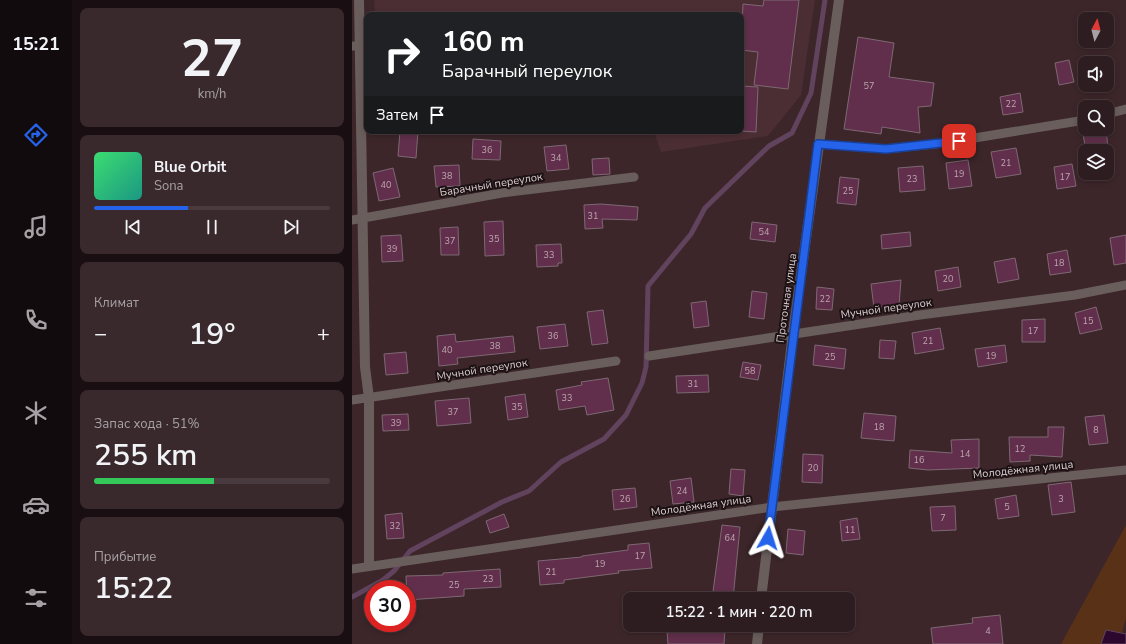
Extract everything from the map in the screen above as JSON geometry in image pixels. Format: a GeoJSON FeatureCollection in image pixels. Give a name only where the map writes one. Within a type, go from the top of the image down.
{"type":"FeatureCollection","features":[{"type":"Feature","properties":{"kind":"street"},"geometry":{"type":"LineString","coordinates":[[359,0],[355,46],[366,367],[369,398],[369,566]]}},
{"type":"Feature","properties":{"kind":"street","name":"Проточная улица"},"geometry":{"type":"LineString","coordinates":[[763,592],[793,333],[839,0]]}},
{"type":"Feature","properties":{"kind":"street"},"geometry":{"type":"LineString","coordinates":[[757,644],[758,632]]}},
{"type":"Feature","properties":{"kind":"lane"},"geometry":{"type":"LineString","coordinates":[[1114,112],[1126,109]]}},
{"type":"Feature","properties":{"kind":"lane"},"geometry":{"type":"LineString","coordinates":[[818,144],[886,149],[944,143],[1078,121]]}},
{"type":"Feature","properties":{"kind":"lane","name":"Барачный переулок"},"geometry":{"type":"LineString","coordinates":[[352,220],[502,193],[634,177]]}},
{"type":"Feature","properties":{"kind":"lane","name":"Мучной переулок"},"geometry":{"type":"LineString","coordinates":[[649,356],[793,333],[1074,296],[1126,285]]}},
{"type":"Feature","properties":{"kind":"lane","name":"Мучной переулок"},"geometry":{"type":"LineString","coordinates":[[352,400],[616,361]]}},
{"type":"Feature","properties":{"kind":"lane","name":"Молодёжная улица"},"geometry":{"type":"LineString","coordinates":[[352,569],[772,507],[1126,470]]}},
{"type":"Feature","properties":{"kind":"shaded area"},"geometry":{"type":"Polygon","coordinates":[[[374,0],[815,0],[801,95],[768,136],[661,152],[655,134],[744,134],[744,12],[375,12],[374,0]]]}},
{"type":"Feature","properties":{"kind":"shaded area"},"geometry":{"type":"Polygon","coordinates":[[[1126,525],[1126,618],[1122,633],[1106,630],[1101,644],[1061,644],[1126,525]]]}},
{"type":"Feature","properties":{"kind":"shaded area"},"geometry":{"type":"Polygon","coordinates":[[[1106,630],[1126,634],[1126,644],[1101,644],[1106,630]]]}},
{"type":"Feature","properties":{"kind":"building"},"geometry":{"type":"Polygon","coordinates":[[[764,0],[799,0],[788,89],[754,85],[758,52],[744,50],[743,4],[763,6],[764,0]]]}},
{"type":"Feature","properties":{"kind":"building"},"geometry":{"type":"Polygon","coordinates":[[[858,37],[894,43],[889,77],[934,83],[931,106],[918,107],[920,133],[882,127],[881,134],[844,129],[858,37]]]}},
{"type":"Feature","properties":{"kind":"building"},"geometry":{"type":"Polygon","coordinates":[[[1069,60],[1074,82],[1059,85],[1055,63],[1069,60]]]}},
{"type":"Feature","properties":{"kind":"building"},"geometry":{"type":"Polygon","coordinates":[[[744,86],[758,87],[756,132],[744,131],[744,86]]]}},
{"type":"Feature","properties":{"kind":"building"},"geometry":{"type":"Polygon","coordinates":[[[1020,93],[1023,112],[1003,115],[1000,97],[1020,93]]]}},
{"type":"Feature","properties":{"kind":"building"},"geometry":{"type":"Polygon","coordinates":[[[400,134],[418,134],[416,158],[398,156],[400,134]]]}},
{"type":"Feature","properties":{"kind":"building"},"geometry":{"type":"Polygon","coordinates":[[[1083,136],[1107,136],[1108,144],[1085,144],[1083,136]]]}},
{"type":"Feature","properties":{"kind":"building"},"geometry":{"type":"Polygon","coordinates":[[[473,139],[501,141],[500,160],[472,159],[473,139]]]}},
{"type":"Feature","properties":{"kind":"building"},"geometry":{"type":"Polygon","coordinates":[[[566,145],[569,169],[547,171],[544,147],[566,145]]]}},
{"type":"Feature","properties":{"kind":"building"},"geometry":{"type":"Polygon","coordinates":[[[1016,148],[1021,174],[996,178],[991,152],[1016,148]]]}},
{"type":"Feature","properties":{"kind":"building"},"geometry":{"type":"Polygon","coordinates":[[[609,158],[610,174],[593,175],[592,159],[609,158]]]}},
{"type":"Feature","properties":{"kind":"building"},"geometry":{"type":"Polygon","coordinates":[[[968,160],[972,186],[949,189],[946,163],[968,160]]]}},
{"type":"Feature","properties":{"kind":"building"},"geometry":{"type":"Polygon","coordinates":[[[1072,164],[1076,186],[1057,189],[1054,167],[1072,164]]]}},
{"type":"Feature","properties":{"kind":"building"},"geometry":{"type":"Polygon","coordinates":[[[459,165],[460,186],[436,187],[434,166],[459,165]]]}},
{"type":"Feature","properties":{"kind":"building"},"geometry":{"type":"Polygon","coordinates":[[[923,166],[925,190],[900,192],[898,168],[923,166]]]}},
{"type":"Feature","properties":{"kind":"building"},"geometry":{"type":"Polygon","coordinates":[[[393,168],[400,197],[379,201],[373,173],[393,168]]]}},
{"type":"Feature","properties":{"kind":"building"},"geometry":{"type":"Polygon","coordinates":[[[840,177],[859,179],[856,205],[837,203],[840,177]]]}},
{"type":"Feature","properties":{"kind":"building"},"geometry":{"type":"Polygon","coordinates":[[[601,204],[638,207],[637,220],[602,219],[603,228],[585,229],[584,205],[601,204]]]}},
{"type":"Feature","properties":{"kind":"building"},"geometry":{"type":"Polygon","coordinates":[[[503,221],[504,255],[485,256],[484,222],[503,221]]]}},
{"type":"Feature","properties":{"kind":"building"},"geometry":{"type":"Polygon","coordinates":[[[752,222],[777,225],[775,242],[750,239],[752,222]]]}},
{"type":"Feature","properties":{"kind":"building"},"geometry":{"type":"Polygon","coordinates":[[[458,227],[459,255],[441,255],[440,228],[458,227]]]}},
{"type":"Feature","properties":{"kind":"building"},"geometry":{"type":"Polygon","coordinates":[[[910,232],[911,246],[882,249],[881,235],[910,232]]]}},
{"type":"Feature","properties":{"kind":"building"},"geometry":{"type":"Polygon","coordinates":[[[401,235],[403,261],[382,262],[381,236],[401,235]]]}},
{"type":"Feature","properties":{"kind":"building"},"geometry":{"type":"Polygon","coordinates":[[[1126,235],[1126,263],[1114,265],[1110,238],[1126,235]]]}},
{"type":"Feature","properties":{"kind":"building"},"geometry":{"type":"Polygon","coordinates":[[[561,244],[562,263],[558,263],[558,266],[537,267],[536,245],[561,244]]]}},
{"type":"Feature","properties":{"kind":"building"},"geometry":{"type":"Polygon","coordinates":[[[1067,250],[1071,272],[1050,275],[1047,254],[1067,250]]]}},
{"type":"Feature","properties":{"kind":"building"},"geometry":{"type":"Polygon","coordinates":[[[1015,258],[1019,279],[998,283],[994,262],[1015,258]]]}},
{"type":"Feature","properties":{"kind":"building"},"geometry":{"type":"Polygon","coordinates":[[[958,267],[961,287],[938,291],[935,271],[958,267]]]}},
{"type":"Feature","properties":{"kind":"building"},"geometry":{"type":"Polygon","coordinates":[[[901,280],[899,305],[874,308],[871,284],[901,280]]]}},
{"type":"Feature","properties":{"kind":"building"},"geometry":{"type":"Polygon","coordinates":[[[817,287],[834,289],[832,310],[816,309],[817,287]]]}},
{"type":"Feature","properties":{"kind":"building"},"geometry":{"type":"Polygon","coordinates":[[[752,291],[767,293],[764,319],[749,317],[752,291]]]}},
{"type":"Feature","properties":{"kind":"building"},"geometry":{"type":"Polygon","coordinates":[[[706,301],[709,326],[694,328],[691,303],[706,301]]]}},
{"type":"Feature","properties":{"kind":"building"},"geometry":{"type":"Polygon","coordinates":[[[1096,307],[1102,329],[1080,334],[1075,313],[1096,307]]]}},
{"type":"Feature","properties":{"kind":"building"},"geometry":{"type":"Polygon","coordinates":[[[603,310],[608,343],[592,345],[587,312],[603,310]]]}},
{"type":"Feature","properties":{"kind":"building"},"geometry":{"type":"Polygon","coordinates":[[[1045,319],[1045,342],[1022,342],[1022,320],[1045,319]]]}},
{"type":"Feature","properties":{"kind":"building"},"geometry":{"type":"Polygon","coordinates":[[[565,324],[568,346],[540,349],[537,327],[565,324]]]}},
{"type":"Feature","properties":{"kind":"building"},"geometry":{"type":"Polygon","coordinates":[[[940,328],[944,349],[915,354],[912,333],[940,328]]]}},
{"type":"Feature","properties":{"kind":"building"},"geometry":{"type":"Polygon","coordinates":[[[455,334],[456,342],[513,336],[515,352],[457,358],[458,364],[439,366],[437,336],[455,334]]]}},
{"type":"Feature","properties":{"kind":"building"},"geometry":{"type":"Polygon","coordinates":[[[880,340],[896,341],[894,359],[879,358],[880,340]]]}},
{"type":"Feature","properties":{"kind":"building"},"geometry":{"type":"Polygon","coordinates":[[[815,345],[846,349],[844,369],[813,365],[815,345]]]}},
{"type":"Feature","properties":{"kind":"building"},"geometry":{"type":"Polygon","coordinates":[[[1005,345],[1007,362],[978,367],[975,349],[1005,345]]]}},
{"type":"Feature","properties":{"kind":"building"},"geometry":{"type":"Polygon","coordinates":[[[406,352],[408,373],[386,375],[384,354],[406,352]]]}},
{"type":"Feature","properties":{"kind":"building"},"geometry":{"type":"Polygon","coordinates":[[[743,362],[761,365],[758,380],[740,377],[743,362]]]}},
{"type":"Feature","properties":{"kind":"building"},"geometry":{"type":"Polygon","coordinates":[[[708,375],[709,392],[677,393],[676,376],[708,375]]]}},
{"type":"Feature","properties":{"kind":"building"},"geometry":{"type":"Polygon","coordinates":[[[608,378],[614,410],[587,415],[585,406],[559,410],[556,390],[582,385],[581,382],[608,378]]]}},
{"type":"Feature","properties":{"kind":"building"},"geometry":{"type":"Polygon","coordinates":[[[525,394],[528,417],[508,420],[505,397],[525,394]]]}},
{"type":"Feature","properties":{"kind":"building"},"geometry":{"type":"Polygon","coordinates":[[[469,398],[471,423],[437,426],[435,401],[469,398]]]}},
{"type":"Feature","properties":{"kind":"building"},"geometry":{"type":"Polygon","coordinates":[[[864,413],[896,416],[894,441],[861,438],[864,413]]]}},
{"type":"Feature","properties":{"kind":"building"},"geometry":{"type":"Polygon","coordinates":[[[408,414],[409,430],[383,431],[382,415],[408,414]]]}},
{"type":"Feature","properties":{"kind":"building"},"geometry":{"type":"Polygon","coordinates":[[[1104,415],[1108,443],[1089,445],[1085,417],[1104,415]]]}},
{"type":"Feature","properties":{"kind":"building"},"geometry":{"type":"Polygon","coordinates":[[[1048,427],[1064,427],[1062,457],[1030,455],[1030,461],[1010,462],[1009,437],[1048,437],[1048,427]]]}},
{"type":"Feature","properties":{"kind":"building"},"geometry":{"type":"Polygon","coordinates":[[[979,439],[979,468],[928,470],[909,468],[910,450],[952,453],[951,440],[979,439]]]}},
{"type":"Feature","properties":{"kind":"building"},"geometry":{"type":"Polygon","coordinates":[[[803,454],[823,455],[822,483],[802,482],[803,454]]]}},
{"type":"Feature","properties":{"kind":"building"},"geometry":{"type":"Polygon","coordinates":[[[731,469],[745,470],[743,496],[729,494],[731,469]]]}},
{"type":"Feature","properties":{"kind":"building"},"geometry":{"type":"Polygon","coordinates":[[[691,478],[694,502],[673,504],[670,481],[691,478]]]}},
{"type":"Feature","properties":{"kind":"building"},"geometry":{"type":"Polygon","coordinates":[[[1071,482],[1075,512],[1052,515],[1048,485],[1071,482]]]}},
{"type":"Feature","properties":{"kind":"building"},"geometry":{"type":"Polygon","coordinates":[[[635,488],[637,507],[614,510],[612,490],[635,488]]]}},
{"type":"Feature","properties":{"kind":"building"},"geometry":{"type":"Polygon","coordinates":[[[1016,495],[1019,516],[998,519],[995,499],[1016,495]]]}},
{"type":"Feature","properties":{"kind":"building"},"geometry":{"type":"Polygon","coordinates":[[[955,506],[956,530],[932,531],[930,507],[955,506]]]}},
{"type":"Feature","properties":{"kind":"building"},"geometry":{"type":"Polygon","coordinates":[[[402,513],[404,538],[387,539],[385,515],[402,513]]]}},
{"type":"Feature","properties":{"kind":"building"},"geometry":{"type":"Polygon","coordinates":[[[504,514],[509,527],[490,533],[486,521],[504,514]]]}},
{"type":"Feature","properties":{"kind":"building"},"geometry":{"type":"Polygon","coordinates":[[[857,518],[860,539],[842,541],[840,521],[857,518]]]}},
{"type":"Feature","properties":{"kind":"building"},"geometry":{"type":"Polygon","coordinates":[[[722,525],[740,527],[734,592],[713,592],[722,525]]]}},
{"type":"Feature","properties":{"kind":"building"},"geometry":{"type":"Polygon","coordinates":[[[788,529],[805,531],[803,555],[786,553],[788,529]]]}},
{"type":"Feature","properties":{"kind":"building"},"geometry":{"type":"Polygon","coordinates":[[[649,543],[652,568],[618,571],[619,573],[564,580],[564,583],[540,585],[538,561],[582,557],[628,550],[628,545],[649,543]]]}},
{"type":"Feature","properties":{"kind":"building"},"geometry":{"type":"Polygon","coordinates":[[[500,569],[501,587],[464,589],[464,596],[416,599],[416,580],[406,580],[406,576],[443,575],[443,573],[500,569]]]}},
{"type":"Feature","properties":{"kind":"building"},"geometry":{"type":"Polygon","coordinates":[[[1000,615],[1003,644],[933,644],[931,628],[973,623],[972,618],[1000,615]]]}},
{"type":"Feature","properties":{"kind":"building"},"geometry":{"type":"Polygon","coordinates":[[[667,632],[725,632],[724,644],[668,644],[667,632]]]}},
{"type":"Feature","properties":{"kind":"waterway"},"geometry":{"type":"LineString","coordinates":[[352,597],[383,580],[394,571],[410,551],[502,502],[529,491],[561,462],[604,439],[626,415],[642,383],[646,367],[648,286],[691,234],[705,208],[769,146],[792,133],[811,93],[825,0]]}},
{"type":"Feature","properties":{"kind":"route"},"geometry":{"type":"LineString","coordinates":[[768,538],[818,144],[886,149],[959,141]]}}]}
